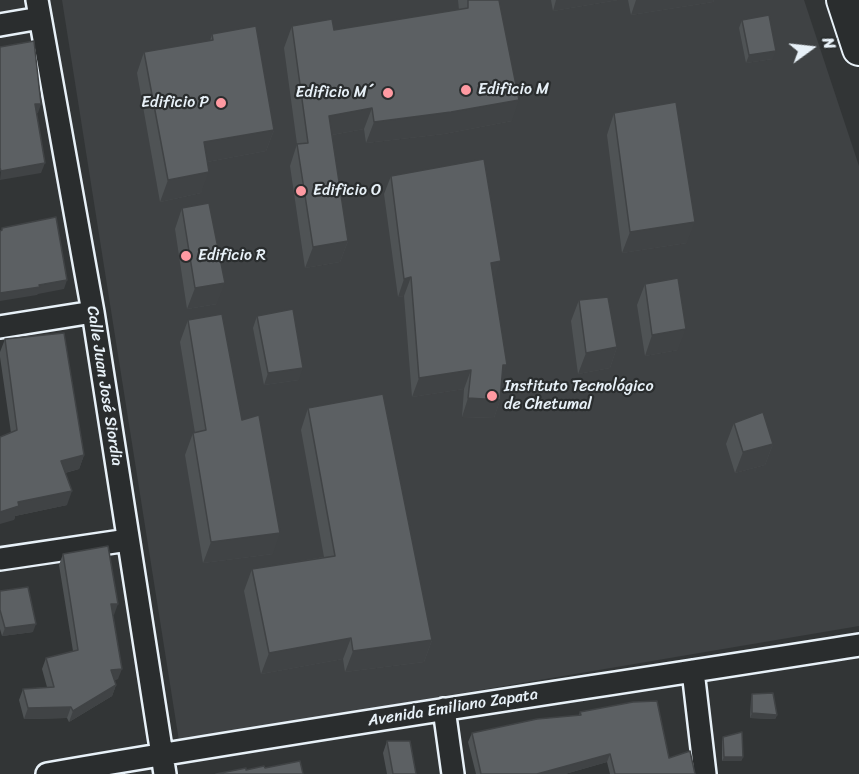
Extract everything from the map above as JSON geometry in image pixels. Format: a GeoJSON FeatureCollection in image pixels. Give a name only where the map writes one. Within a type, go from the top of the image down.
{"type":"FeatureCollection","features":[{"type":"Feature","properties":{"kind":"main road"},"geometry":{"type":"LineString","coordinates":[[843,0],[859,49]]}},
{"type":"Feature","properties":{"kind":"street"},"geometry":{"type":"LineString","coordinates":[[0,25],[38,9]]}},
{"type":"Feature","properties":{"kind":"street","name":"Calle Juan José Siordia"},"geometry":{"type":"LineString","coordinates":[[38,9],[93,312],[163,764]]}},
{"type":"Feature","properties":{"kind":"street"},"geometry":{"type":"LineString","coordinates":[[0,327],[93,312]]}},
{"type":"Feature","properties":{"kind":"street"},"geometry":{"type":"LineString","coordinates":[[0,559],[128,540]]}},
{"type":"Feature","properties":{"kind":"street","name":"Avenida Emiliano Zapata"},"geometry":{"type":"LineString","coordinates":[[47,774],[163,764],[444,709],[859,645]]}},
{"type":"Feature","properties":{"kind":"street"},"geometry":{"type":"LineString","coordinates":[[693,671],[705,774]]}},
{"type":"Feature","properties":{"kind":"street"},"geometry":{"type":"LineString","coordinates":[[444,709],[453,774]]}},
{"type":"Feature","properties":{"kind":"shaded area","name":"Instituto Tecnológico de Chetumal"},"geometry":{"type":"Polygon","coordinates":[[[62,0],[804,0],[859,166],[859,626],[179,741],[62,0]]]}},
{"type":"Feature","properties":{"kind":"building"},"geometry":{"type":"Polygon","coordinates":[[[468,0],[499,0],[519,100],[374,122],[372,108],[329,116],[348,241],[313,247],[297,144],[308,143],[292,26],[332,19],[334,30],[468,8],[468,0]]]}},
{"type":"Feature","properties":{"kind":"building"},"geometry":{"type":"Polygon","coordinates":[[[769,15],[776,51],[749,55],[742,20],[769,15]]]}},
{"type":"Feature","properties":{"kind":"building"},"geometry":{"type":"Polygon","coordinates":[[[256,26],[274,130],[204,142],[209,172],[168,180],[144,52],[213,40],[212,34],[256,26]]]}},
{"type":"Feature","properties":{"kind":"building"},"geometry":{"type":"Polygon","coordinates":[[[34,41],[41,104],[35,104],[45,163],[1,171],[0,47],[34,41]]]}},
{"type":"Feature","properties":{"kind":"building"},"geometry":{"type":"Polygon","coordinates":[[[676,102],[695,222],[630,232],[614,113],[676,102]]]}},
{"type":"Feature","properties":{"kind":"building"},"geometry":{"type":"Polygon","coordinates":[[[484,159],[501,261],[491,263],[507,365],[503,365],[500,400],[468,398],[471,370],[419,378],[411,277],[404,279],[391,176],[484,159]]]}},
{"type":"Feature","properties":{"kind":"building"},"geometry":{"type":"Polygon","coordinates":[[[209,203],[225,283],[195,288],[182,208],[209,203]]]}},
{"type":"Feature","properties":{"kind":"building"},"geometry":{"type":"Polygon","coordinates":[[[56,217],[67,280],[0,293],[0,231],[2,228],[56,217]]]}},
{"type":"Feature","properties":{"kind":"building"},"geometry":{"type":"Polygon","coordinates":[[[678,278],[686,329],[652,335],[645,284],[678,278]]]}},
{"type":"Feature","properties":{"kind":"building"},"geometry":{"type":"Polygon","coordinates":[[[608,297],[617,347],[586,353],[579,300],[608,297]]]}},
{"type":"Feature","properties":{"kind":"building"},"geometry":{"type":"Polygon","coordinates":[[[293,309],[303,368],[268,373],[257,316],[293,309]]]}},
{"type":"Feature","properties":{"kind":"building"},"geometry":{"type":"Polygon","coordinates":[[[222,314],[242,420],[259,415],[280,533],[211,542],[193,433],[206,430],[188,320],[222,314]]]}},
{"type":"Feature","properties":{"kind":"building"},"geometry":{"type":"Polygon","coordinates":[[[64,333],[84,455],[61,461],[72,491],[18,502],[19,506],[0,512],[0,437],[17,430],[5,339],[64,333]]]}},
{"type":"Feature","properties":{"kind":"building"},"geometry":{"type":"Polygon","coordinates":[[[383,394],[432,640],[353,651],[351,638],[269,653],[252,569],[335,556],[308,408],[383,394]]]}},
{"type":"Feature","properties":{"kind":"building"},"geometry":{"type":"Polygon","coordinates":[[[763,412],[773,444],[743,452],[734,423],[763,412]]]}},
{"type":"Feature","properties":{"kind":"building"},"geometry":{"type":"Polygon","coordinates":[[[108,546],[118,604],[111,604],[122,669],[111,670],[116,685],[73,711],[71,707],[28,708],[23,689],[54,687],[46,658],[78,650],[63,554],[108,546]]]}},
{"type":"Feature","properties":{"kind":"building"},"geometry":{"type":"Polygon","coordinates":[[[28,587],[36,624],[5,628],[0,610],[0,591],[28,587]]]}},
{"type":"Feature","properties":{"kind":"building"},"geometry":{"type":"Polygon","coordinates":[[[773,693],[777,715],[752,713],[752,694],[773,693]]]}},
{"type":"Feature","properties":{"kind":"building"},"geometry":{"type":"Polygon","coordinates":[[[657,701],[669,758],[690,751],[695,774],[615,774],[610,754],[537,774],[481,774],[472,733],[537,719],[581,715],[580,712],[633,702],[657,701]]]}},
{"type":"Feature","properties":{"kind":"building"},"geometry":{"type":"Polygon","coordinates":[[[742,732],[743,757],[724,757],[723,737],[742,732]]]}},
{"type":"Feature","properties":{"kind":"building"},"geometry":{"type":"Polygon","coordinates":[[[387,741],[410,741],[416,774],[393,774],[387,741]]]}},
{"type":"Feature","properties":{"kind":"building"},"geometry":{"type":"Polygon","coordinates":[[[300,761],[303,774],[216,774],[246,768],[246,770],[264,766],[265,768],[300,761]]]}},
{"type":"Feature","properties":{"kind":"place","name":"Edificio M"},"geometry":{"type":"Point","coordinates":[466,90]}},
{"type":"Feature","properties":{"kind":"place","name":"Edificio M´"},"geometry":{"type":"Point","coordinates":[388,93]}},
{"type":"Feature","properties":{"kind":"place","name":"Edificio P"},"geometry":{"type":"Point","coordinates":[221,103]}},
{"type":"Feature","properties":{"kind":"place","name":"Edificio O"},"geometry":{"type":"Point","coordinates":[301,191]}},
{"type":"Feature","properties":{"kind":"place","name":"Edificio R"},"geometry":{"type":"Point","coordinates":[186,256]}},
{"type":"Feature","properties":{"kind":"place","name":"Instituto Tecnológico de Chetumal"},"geometry":{"type":"Point","coordinates":[492,396]}}]}
